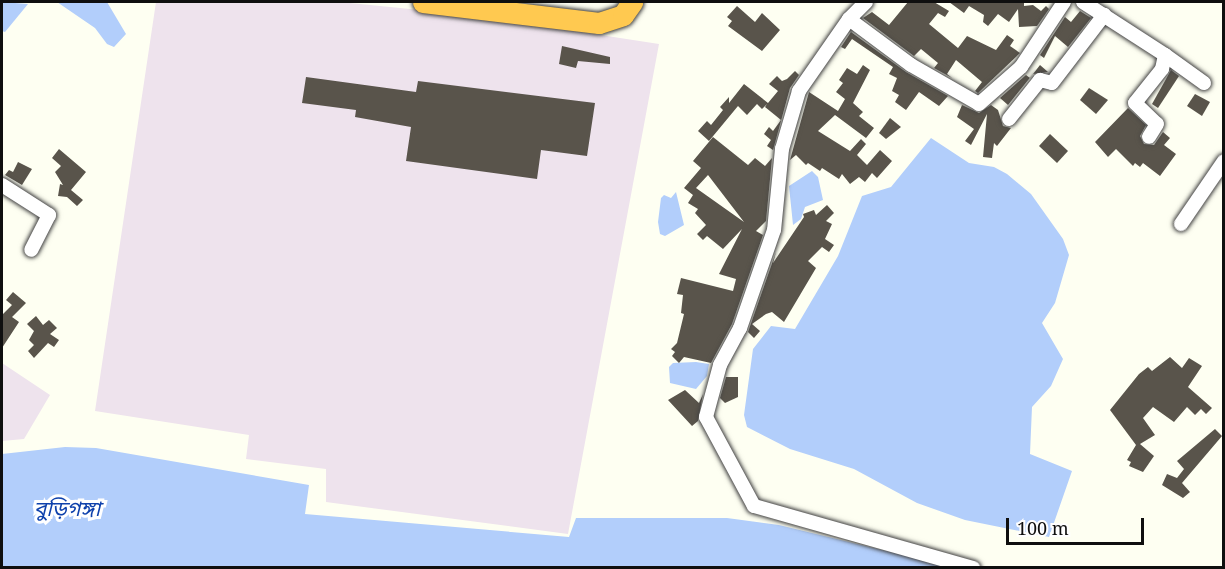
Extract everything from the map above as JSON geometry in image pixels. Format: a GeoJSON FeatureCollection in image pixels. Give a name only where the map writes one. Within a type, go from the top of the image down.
{"type":"FeatureCollection","features":[{"type":"Feature","properties":{"kind":"highway"},"geometry":{"type":"LineString","coordinates":[[423,2],[598,23],[622,15],[632,2]]}},
{"type":"Feature","properties":{"kind":"highway"},"geometry":{"type":"LineString","coordinates":[[512,2],[600,12],[621,2]]}},
{"type":"Feature","properties":{"kind":"street"},"geometry":{"type":"LineString","coordinates":[[866,2],[849,19],[799,90],[782,149],[774,230],[740,328],[720,365],[706,417],[754,506],[973,567]]}},
{"type":"Feature","properties":{"kind":"street"},"geometry":{"type":"LineString","coordinates":[[849,19],[911,64],[979,104],[1021,67],[1064,2]]}},
{"type":"Feature","properties":{"kind":"street"},"geometry":{"type":"LineString","coordinates":[[1083,2],[1204,83]]}},
{"type":"Feature","properties":{"kind":"street"},"geometry":{"type":"LineString","coordinates":[[1009,119],[1040,80],[1052,82],[1104,15]]}},
{"type":"Feature","properties":{"kind":"street"},"geometry":{"type":"LineString","coordinates":[[1149,137],[1157,124],[1135,104],[1162,69],[1165,55]]}},
{"type":"Feature","properties":{"kind":"street"},"geometry":{"type":"LineString","coordinates":[[1180,224],[1224,161]]}},
{"type":"Feature","properties":{"kind":"street"},"geometry":{"type":"LineString","coordinates":[[2,186],[49,215],[31,250]]}},
{"type":"Feature","properties":{"kind":"shaded area"},"geometry":{"type":"Polygon","coordinates":[[[156,2],[340,2],[470,15],[659,44],[568,534],[326,502],[326,469],[246,459],[249,435],[95,411],[156,2]]]}},
{"type":"Feature","properties":{"kind":"shaded area"},"geometry":{"type":"Polygon","coordinates":[[[2,363],[50,395],[24,439],[2,441],[2,363]]]}},
{"type":"Feature","properties":{"kind":"water"},"geometry":{"type":"Polygon","coordinates":[[[2,2],[28,4],[5,32],[2,31],[2,2]]]}},
{"type":"Feature","properties":{"kind":"water"},"geometry":{"type":"Polygon","coordinates":[[[57,2],[107,2],[126,34],[114,47],[107,44],[95,28],[57,2]]]}},
{"type":"Feature","properties":{"kind":"water"},"geometry":{"type":"Polygon","coordinates":[[[931,138],[969,163],[994,167],[1007,174],[1031,194],[1063,239],[1069,255],[1055,303],[1042,323],[1063,359],[1051,386],[1032,407],[1030,454],[1072,471],[1049,537],[965,520],[917,503],[854,469],[790,449],[747,427],[744,415],[753,349],[771,326],[795,329],[838,256],[862,196],[891,187],[931,138]]]}},
{"type":"Feature","properties":{"kind":"water"},"geometry":{"type":"Polygon","coordinates":[[[812,171],[818,177],[823,200],[805,207],[801,219],[793,225],[789,186],[812,171]]]}},
{"type":"Feature","properties":{"kind":"water"},"geometry":{"type":"Polygon","coordinates":[[[676,192],[684,225],[665,236],[660,234],[658,222],[661,198],[664,195],[671,198],[676,192]]]}},
{"type":"Feature","properties":{"kind":"water"},"geometry":{"type":"Polygon","coordinates":[[[673,363],[709,364],[707,376],[696,389],[670,383],[669,367],[673,363]]]}},
{"type":"Feature","properties":{"kind":"water","name":"বুড়িগঙ্গা"},"geometry":{"type":"Polygon","coordinates":[[[65,447],[96,448],[309,485],[305,514],[569,537],[576,518],[727,518],[779,525],[952,567],[2,567],[2,454],[65,447]]]}},
{"type":"Feature","properties":{"kind":"building"},"geometry":{"type":"Polygon","coordinates":[[[908,2],[934,2],[949,11],[945,17],[938,13],[929,24],[958,48],[967,36],[996,50],[1007,35],[1014,40],[1010,46],[1020,53],[978,93],[975,91],[982,82],[956,60],[947,74],[952,78],[934,68],[938,63],[921,49],[914,56],[863,18],[872,12],[889,25],[908,2]]]}},
{"type":"Feature","properties":{"kind":"building"},"geometry":{"type":"Polygon","coordinates":[[[949,2],[1024,2],[1024,6],[1033,5],[1041,11],[1046,6],[1049,9],[1037,26],[1019,27],[1018,9],[1009,22],[998,14],[988,26],[983,22],[984,15],[969,6],[964,13],[949,2]]]}},
{"type":"Feature","properties":{"kind":"building"},"geometry":{"type":"Polygon","coordinates":[[[737,6],[755,22],[762,13],[780,30],[762,51],[728,26],[732,21],[727,17],[737,6]]]}},
{"type":"Feature","properties":{"kind":"building"},"geometry":{"type":"Polygon","coordinates":[[[1080,11],[1091,18],[1068,47],[1055,36],[1044,58],[1040,55],[1065,17],[1071,22],[1080,11]]]}},
{"type":"Feature","properties":{"kind":"building"},"geometry":{"type":"Polygon","coordinates":[[[851,32],[906,72],[948,96],[939,106],[919,92],[906,110],[895,102],[899,95],[892,91],[897,78],[889,74],[893,67],[852,39],[845,49],[841,47],[851,32]]]}},
{"type":"Feature","properties":{"kind":"building"},"geometry":{"type":"Polygon","coordinates":[[[562,46],[610,57],[610,64],[578,61],[576,68],[559,64],[562,46]]]}},
{"type":"Feature","properties":{"kind":"building"},"geometry":{"type":"Polygon","coordinates":[[[863,65],[870,70],[853,103],[863,112],[859,116],[874,128],[866,138],[835,115],[818,131],[850,151],[861,139],[866,144],[857,155],[867,165],[880,150],[892,161],[877,178],[872,173],[865,182],[859,177],[850,184],[842,174],[839,179],[822,168],[820,171],[808,163],[806,165],[796,155],[790,160],[809,92],[838,111],[845,99],[836,92],[843,83],[839,80],[847,68],[857,74],[863,65]]]}},
{"type":"Feature","properties":{"kind":"building"},"geometry":{"type":"Polygon","coordinates":[[[1040,65],[1048,72],[1033,74],[1040,65]]]}},
{"type":"Feature","properties":{"kind":"building"},"geometry":{"type":"Polygon","coordinates":[[[1171,70],[1179,76],[1158,108],[1152,104],[1171,70]]]}},
{"type":"Feature","properties":{"kind":"building"},"geometry":{"type":"Polygon","coordinates":[[[795,71],[799,75],[790,88],[773,150],[767,146],[771,140],[764,134],[769,127],[773,131],[781,120],[765,107],[767,104],[762,109],[757,104],[747,115],[738,106],[709,141],[698,131],[707,121],[711,125],[723,110],[720,107],[729,97],[729,103],[744,84],[768,103],[778,91],[769,84],[777,76],[782,81],[787,79],[795,71]]]}},
{"type":"Feature","properties":{"kind":"building"},"geometry":{"type":"Polygon","coordinates":[[[1026,75],[1030,78],[1008,105],[1000,98],[1026,75]]]}},
{"type":"Feature","properties":{"kind":"building"},"geometry":{"type":"Polygon","coordinates":[[[306,77],[416,92],[418,81],[595,103],[587,156],[541,150],[537,179],[406,161],[411,127],[355,117],[356,110],[302,103],[306,77]]]}},
{"type":"Feature","properties":{"kind":"building"},"geometry":{"type":"Polygon","coordinates":[[[1089,88],[1108,100],[1096,114],[1080,100],[1089,88]]]}},
{"type":"Feature","properties":{"kind":"building"},"geometry":{"type":"Polygon","coordinates":[[[1195,94],[1210,102],[1202,116],[1187,106],[1195,94]]]}},
{"type":"Feature","properties":{"kind":"building"},"geometry":{"type":"Polygon","coordinates":[[[962,105],[979,113],[991,105],[998,110],[1003,126],[1011,128],[997,146],[994,143],[992,158],[983,157],[987,114],[971,145],[965,141],[974,129],[957,117],[962,105]]]}},
{"type":"Feature","properties":{"kind":"building"},"geometry":{"type":"Polygon","coordinates":[[[1128,108],[1146,125],[1140,136],[1144,144],[1154,145],[1163,132],[1170,138],[1164,145],[1176,154],[1160,176],[1143,163],[1140,167],[1135,163],[1133,166],[1116,149],[1108,157],[1095,142],[1128,108]]]}},
{"type":"Feature","properties":{"kind":"building"},"geometry":{"type":"Polygon","coordinates":[[[890,118],[901,127],[886,139],[879,133],[890,118]]]}},
{"type":"Feature","properties":{"kind":"building"},"geometry":{"type":"Polygon","coordinates":[[[1050,134],[1068,151],[1057,163],[1039,146],[1050,134]]]}},
{"type":"Feature","properties":{"kind":"building"},"geometry":{"type":"Polygon","coordinates":[[[713,137],[748,165],[755,158],[765,166],[772,158],[766,221],[756,231],[763,235],[732,324],[711,363],[684,357],[679,363],[672,356],[675,352],[671,349],[677,343],[684,314],[681,313],[683,295],[677,294],[681,278],[733,291],[736,279],[719,274],[742,229],[723,249],[707,236],[703,240],[697,234],[706,225],[695,213],[698,209],[688,203],[693,195],[684,188],[701,168],[693,161],[713,137]],[[708,175],[696,188],[744,222],[708,175]]]}},
{"type":"Feature","properties":{"kind":"building"},"geometry":{"type":"Polygon","coordinates":[[[59,149],[86,172],[71,190],[83,200],[77,206],[67,197],[58,196],[60,184],[63,185],[55,172],[61,166],[52,158],[59,149]]]}},
{"type":"Feature","properties":{"kind":"building"},"geometry":{"type":"Polygon","coordinates":[[[18,162],[32,169],[22,185],[5,175],[9,170],[13,172],[18,162]]]}},
{"type":"Feature","properties":{"kind":"building"},"geometry":{"type":"Polygon","coordinates":[[[827,205],[834,213],[826,221],[832,224],[825,239],[834,245],[829,252],[822,247],[808,261],[816,268],[784,322],[772,312],[766,314],[752,324],[760,331],[754,338],[748,332],[776,252],[773,263],[804,217],[803,214],[814,210],[816,215],[827,205]]]}},
{"type":"Feature","properties":{"kind":"building"},"geometry":{"type":"Polygon","coordinates":[[[13,292],[26,303],[12,317],[19,322],[2,348],[2,315],[12,305],[6,300],[13,292]]]}},
{"type":"Feature","properties":{"kind":"building"},"geometry":{"type":"Polygon","coordinates":[[[36,316],[43,325],[49,320],[57,328],[50,334],[59,340],[54,347],[48,343],[34,358],[28,351],[34,345],[29,340],[34,331],[27,324],[36,316]]]}},
{"type":"Feature","properties":{"kind":"building"},"geometry":{"type":"Polygon","coordinates":[[[1170,357],[1182,368],[1189,358],[1202,366],[1188,387],[1212,408],[1206,414],[1201,409],[1195,415],[1187,407],[1174,422],[1153,407],[1143,418],[1155,435],[1140,444],[1154,456],[1143,472],[1129,466],[1131,462],[1127,460],[1136,445],[1110,410],[1139,374],[1148,367],[1152,371],[1170,357]]]}},
{"type":"Feature","properties":{"kind":"building"},"geometry":{"type":"Polygon","coordinates":[[[726,377],[738,377],[738,397],[725,403],[720,398],[726,377]]]}},
{"type":"Feature","properties":{"kind":"building"},"geometry":{"type":"Polygon","coordinates":[[[685,390],[699,403],[703,394],[698,421],[692,426],[668,400],[685,390]]]}},
{"type":"Feature","properties":{"kind":"building"},"geometry":{"type":"Polygon","coordinates":[[[1215,429],[1222,436],[1182,483],[1190,492],[1183,498],[1162,485],[1167,474],[1177,478],[1184,469],[1177,461],[1215,429]]]}}]}
